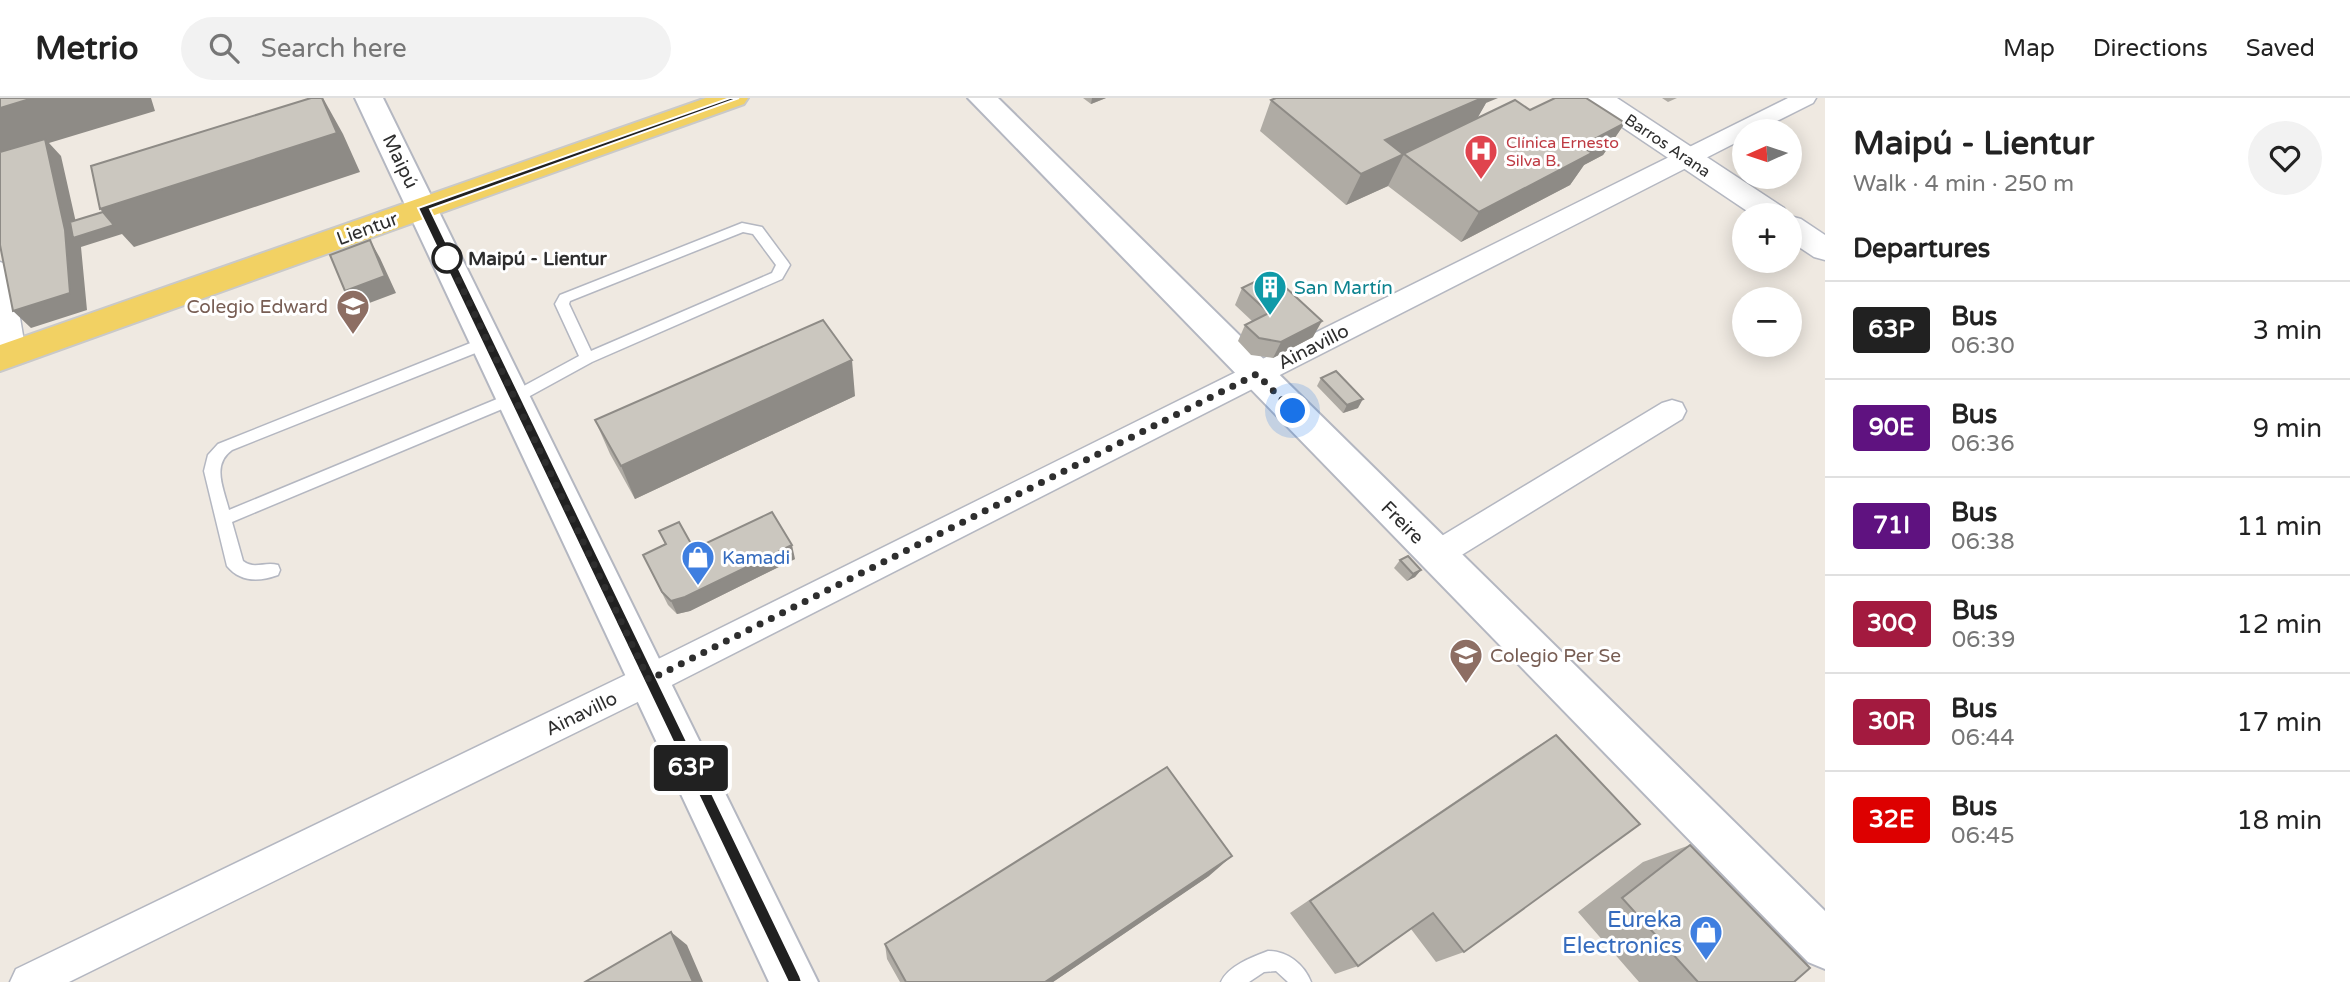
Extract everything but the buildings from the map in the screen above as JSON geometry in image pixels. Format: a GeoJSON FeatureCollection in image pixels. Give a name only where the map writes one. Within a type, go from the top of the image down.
{"type":"FeatureCollection","features":[{"type":"Feature","properties":{"kind":"main road","name":"Maipú"},"geometry":{"type":"LineString","coordinates":[[369,98],[794,982]]}},
{"type":"Feature","properties":{"kind":"main road","name":"Lientur"},"geometry":{"type":"LineString","coordinates":[[7,355],[734,98]]}},
{"type":"Feature","properties":{"kind":"main road","name":"Freire"},"geometry":{"type":"LineString","coordinates":[[982,98],[1825,945]]}},
{"type":"Feature","properties":{"kind":"street","name":"Barros Arana"},"geometry":{"type":"LineString","coordinates":[[1598,98],[1756,203]]}},
{"type":"Feature","properties":{"kind":"street","name":"Ainavillo"},"geometry":{"type":"LineString","coordinates":[[29,982],[649,680],[1805,98]]}},
{"type":"Feature","properties":{"kind":"street"},"geometry":{"type":"LineString","coordinates":[[1802,234],[1825,249]]}},
{"type":"Feature","properties":{"kind":"street"},"geometry":{"type":"LineString","coordinates":[[0,271],[7,355]]}},
{"type":"Feature","properties":{"kind":"street"},"geometry":{"type":"LineString","coordinates":[[1436,555],[1672,411]]}},
{"type":"Feature","properties":{"kind":"lane"},"geometry":{"type":"LineString","coordinates":[[223,519],[514,398],[587,358],[777,276],[783,265],[757,230],[742,227],[565,298],[562,304],[587,358]]}},
{"type":"Feature","properties":{"kind":"lane"},"geometry":{"type":"LineString","coordinates":[[272,570],[250,573],[236,567],[233,561],[211,463],[220,450],[488,342]]}},
{"type":"Feature","properties":{"kind":"lane"},"geometry":{"type":"LineString","coordinates":[[1231,982],[1265,961],[1277,960],[1291,968],[1301,982]]}},
{"type":"Feature","properties":{"kind":"bus line","name":"63P"},"geometry":{"type":"LineString","coordinates":[[734,98],[424,208],[794,982]]}},
{"type":"Feature","properties":{"kind":"place","name":"Clínica Ernesto Silva B."},"geometry":{"type":"Point","coordinates":[1481,181]}},
{"type":"Feature","properties":{"kind":"place","name":"Maipú - Lientur"},"geometry":{"type":"Point","coordinates":[447,258]}},
{"type":"Feature","properties":{"kind":"place","name":"San Martín"},"geometry":{"type":"Point","coordinates":[1270,317]}},
{"type":"Feature","properties":{"kind":"place","name":"Colegio Edward"},"geometry":{"type":"Point","coordinates":[353,336]}},
{"type":"Feature","properties":{"kind":"place","name":"Kamadi"},"geometry":{"type":"Point","coordinates":[698,587]}},
{"type":"Feature","properties":{"kind":"place","name":"Colegio Per Se"},"geometry":{"type":"Point","coordinates":[1466,685]}},
{"type":"Feature","properties":{"kind":"place","name":"Eureka Electronics"},"geometry":{"type":"Point","coordinates":[1706,962]}},
{"type":"Feature","properties":{"kind":"route"},"geometry":{"type":"LineString","coordinates":[[447,258],[445,252],[649,680],[1257,374],[1293,411]]}}]}
